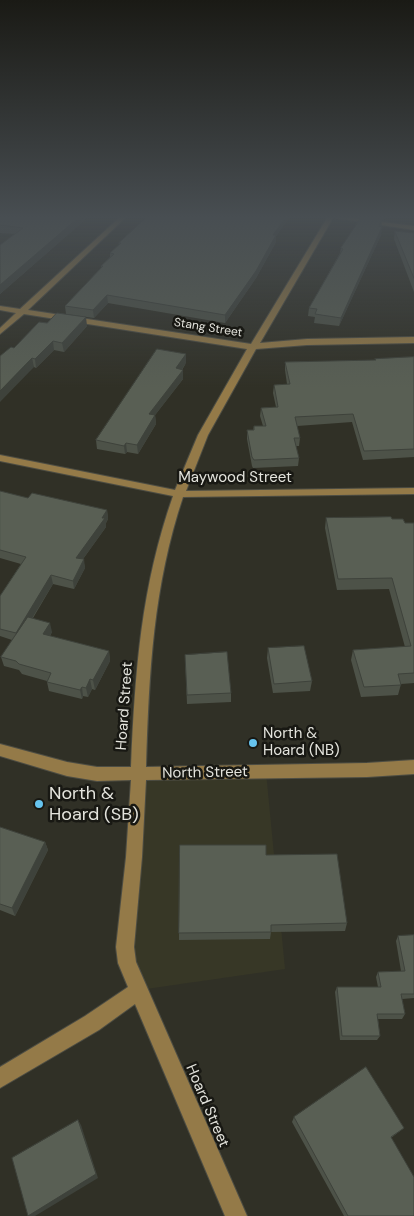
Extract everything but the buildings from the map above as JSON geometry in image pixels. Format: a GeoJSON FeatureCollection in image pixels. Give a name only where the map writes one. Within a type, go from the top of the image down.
{"type":"FeatureCollection","features":[{"type":"Feature","properties":{"kind":"street"},"geometry":{"type":"LineString","coordinates":[[0,332],[61,275]]}},
{"type":"Feature","properties":{"kind":"street","name":"Hoard Street"},"geometry":{"type":"LineString","coordinates":[[236,1216],[127,963],[125,947],[136,827],[140,704],[148,625],[158,568],[179,494],[207,426],[296,275]]}},
{"type":"Feature","properties":{"kind":"street","name":"Stang Street"},"geometry":{"type":"LineString","coordinates":[[0,308],[253,348],[307,342],[414,340]]}},
{"type":"Feature","properties":{"kind":"street","name":"Maywood Street"},"geometry":{"type":"LineString","coordinates":[[0,458],[179,494],[414,491]]}},
{"type":"Feature","properties":{"kind":"street","name":"North Street"},"geometry":{"type":"LineString","coordinates":[[0,750],[67,770],[97,774],[358,770],[414,767]]}},
{"type":"Feature","properties":{"kind":"street"},"geometry":{"type":"LineString","coordinates":[[0,1078],[92,1023],[139,990]]}},
{"type":"Feature","properties":{"kind":"shaded area"},"geometry":{"type":"Polygon","coordinates":[[[266,772],[285,969],[139,990],[127,957],[138,773],[266,772]]]}},
{"type":"Feature","properties":{"kind":"place","name":"North & Hoard (NB)"},"geometry":{"type":"Point","coordinates":[253,743]}},
{"type":"Feature","properties":{"kind":"place","name":"North & Hoard (SB)"},"geometry":{"type":"Point","coordinates":[39,804]}}]}
